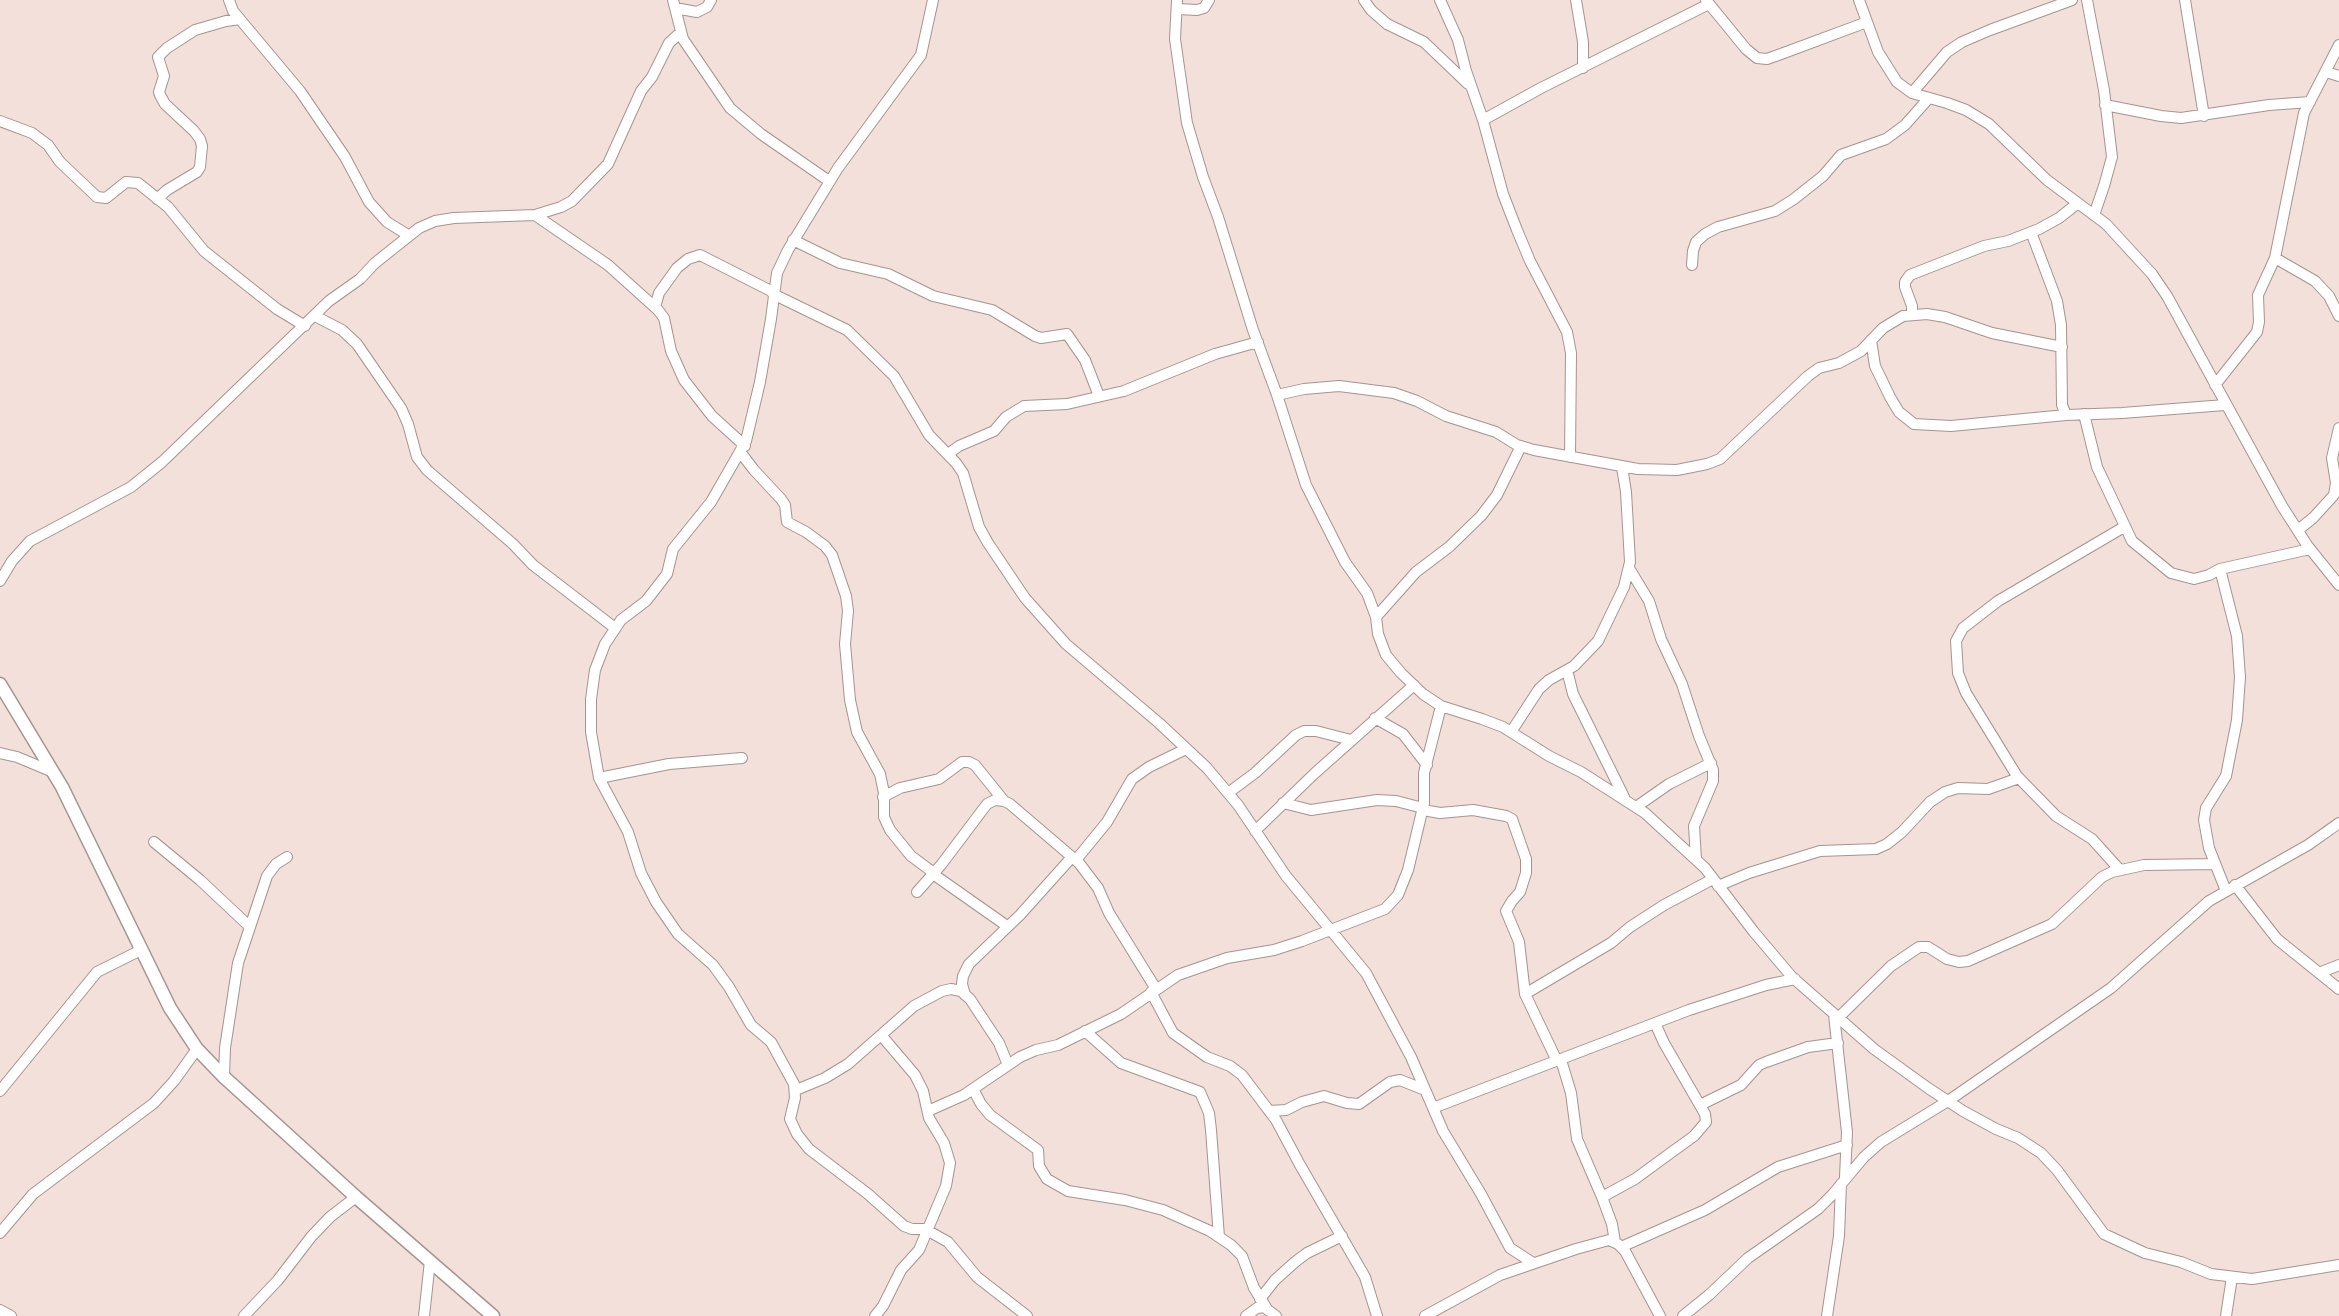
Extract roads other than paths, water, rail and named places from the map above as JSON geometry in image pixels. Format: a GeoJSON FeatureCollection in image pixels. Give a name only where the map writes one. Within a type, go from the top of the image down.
{"type":"FeatureCollection","features":[{"type":"Feature","properties":{"kind":"street"},"geometry":{"type":"LineString","coordinates":[[229,0],[231,8],[300,91],[345,158],[369,202],[387,222],[408,235]]}},
{"type":"Feature","properties":{"kind":"street"},"geometry":{"type":"LineString","coordinates":[[674,4],[696,12],[707,7],[711,0]]}},
{"type":"Feature","properties":{"kind":"street"},"geometry":{"type":"LineString","coordinates":[[933,0],[921,55],[866,127],[830,181],[776,273],[760,382],[752,423],[743,449],[711,502],[673,549],[667,574],[646,601],[621,620],[605,644],[595,670],[591,699],[591,732],[599,778],[628,832],[641,873],[662,912],[678,934],[713,965],[751,1025],[771,1042],[796,1090],[790,1119],[797,1135],[809,1149],[868,1194],[904,1226],[927,1229],[948,1242],[976,1277],[1027,1316]]}},
{"type":"Feature","properties":{"kind":"street"},"geometry":{"type":"LineString","coordinates":[[1209,0],[1203,8],[1197,10],[1177,5],[1175,39],[1187,123],[1310,494],[1345,562],[1367,593],[1386,654],[1414,685],[1441,706],[1482,719],[1511,733],[1636,807],[1696,859],[1795,979],[1874,1049],[1948,1101],[2041,1153],[2057,1170],[2104,1234],[2145,1253],[2181,1262],[2211,1274],[2252,1279],[2339,1265]]}},
{"type":"Feature","properties":{"kind":"street"},"geometry":{"type":"LineString","coordinates":[[1364,0],[1387,24],[1424,42],[1473,89]]}},
{"type":"Feature","properties":{"kind":"street"},"geometry":{"type":"LineString","coordinates":[[1440,0],[1458,40],[1503,194],[1530,261],[1567,331],[1571,353],[1570,457]]}},
{"type":"Feature","properties":{"kind":"street"},"geometry":{"type":"LineString","coordinates":[[1576,0],[1583,42],[1583,68]]}},
{"type":"Feature","properties":{"kind":"street"},"geometry":{"type":"LineString","coordinates":[[1859,0],[1878,52],[1897,82],[1912,93],[1966,110],[1989,124],[2046,180],[2094,215],[2125,243],[2152,274],[2167,296],[2263,473],[2309,549],[2339,585]]}},
{"type":"Feature","properties":{"kind":"street"},"geometry":{"type":"LineString","coordinates":[[1912,93],[1947,52],[1962,42],[2072,0]]}},
{"type":"Feature","properties":{"kind":"street"},"geometry":{"type":"LineString","coordinates":[[2087,0],[2112,157],[2094,215]]}},
{"type":"Feature","properties":{"kind":"street"},"geometry":{"type":"LineString","coordinates":[[2185,0],[2204,116]]}},
{"type":"Feature","properties":{"kind":"street"},"geometry":{"type":"LineString","coordinates":[[1483,120],[1708,2],[1746,49],[1757,58],[1767,59],[1867,22]]}},
{"type":"Feature","properties":{"kind":"street"},"geometry":{"type":"LineString","coordinates":[[674,4],[681,32],[692,54],[730,108],[761,134],[830,181]]}},
{"type":"Feature","properties":{"kind":"street"},"geometry":{"type":"LineString","coordinates":[[157,199],[197,172],[202,146],[194,131],[165,104],[160,95],[164,76],[158,57],[195,30],[240,19]]}},
{"type":"Feature","properties":{"kind":"street"},"geometry":{"type":"LineString","coordinates":[[0,581],[12,561],[30,541],[131,487],[162,462],[329,302],[360,279],[375,262],[408,235],[435,221],[535,215],[561,208],[583,191],[601,172],[663,51],[681,32]]}},
{"type":"Feature","properties":{"kind":"street"},"geometry":{"type":"LineString","coordinates":[[2215,385],[2257,332],[2258,295],[2275,258],[2304,113],[2339,45]]}},
{"type":"Feature","properties":{"kind":"street"},"geometry":{"type":"LineString","coordinates":[[2326,72],[2339,76]]}},
{"type":"Feature","properties":{"kind":"street"},"geometry":{"type":"LineString","coordinates":[[1692,265],[1692,251],[1696,242],[1705,234],[1726,224],[1774,211],[1794,199],[1824,176],[1841,155],[1886,139],[1905,125],[1928,98]]}},
{"type":"Feature","properties":{"kind":"street"},"geometry":{"type":"LineString","coordinates":[[2105,105],[2181,118],[2310,102]]}},
{"type":"Feature","properties":{"kind":"street"},"geometry":{"type":"LineString","coordinates":[[0,121],[32,133],[48,145],[60,162],[97,197],[106,198],[120,186],[132,181],[168,207],[204,251],[277,309],[305,326]]}},
{"type":"Feature","properties":{"kind":"street"},"geometry":{"type":"LineString","coordinates":[[1912,316],[1912,306],[1905,287],[1910,275],[1984,246],[2031,232],[2059,218],[2078,203]]}},
{"type":"Feature","properties":{"kind":"street"},"geometry":{"type":"LineString","coordinates":[[535,215],[608,265],[655,307],[664,318],[671,351],[684,380],[712,416],[743,449],[754,470],[781,499],[785,505],[787,522],[807,532],[825,546],[839,570],[847,603],[845,644],[852,716],[863,746],[880,774],[884,817],[890,830],[911,856],[1007,926]]}},
{"type":"Feature","properties":{"kind":"street"},"geometry":{"type":"LineString","coordinates":[[2031,232],[2057,301],[2061,325],[2062,405],[2066,415]]}},
{"type":"Feature","properties":{"kind":"street"},"geometry":{"type":"LineString","coordinates":[[793,240],[840,262],[888,274],[933,296],[992,310],[1035,336],[1041,338],[1067,334],[1085,360],[1099,396]]}},
{"type":"Feature","properties":{"kind":"street"},"geometry":{"type":"LineString","coordinates":[[655,307],[659,293],[677,268],[688,259],[700,255],[847,330],[894,376],[929,435],[963,473],[979,527],[1025,598],[1066,644],[1150,715],[1207,768],[1228,793],[1286,876],[1366,973],[1411,1058],[1443,1131],[1510,1248],[1532,1263]]}},
{"type":"Feature","properties":{"kind":"street"},"geometry":{"type":"LineString","coordinates":[[2275,258],[2315,281],[2329,296],[2339,316]]}},
{"type":"Feature","properties":{"kind":"street"},"geometry":{"type":"LineString","coordinates":[[1277,394],[1339,386],[1394,393],[1455,419],[1496,432],[1521,446],[1622,467],[1677,470],[1720,459],[1808,376],[1819,368],[1850,357],[1892,321],[1927,314],[1945,317],[1992,333],[2062,347]]}},
{"type":"Feature","properties":{"kind":"street"},"geometry":{"type":"LineString","coordinates":[[315,316],[342,330],[358,344],[401,408],[417,457],[427,470],[513,544],[533,565],[615,628]]}},
{"type":"Feature","properties":{"kind":"street"},"geometry":{"type":"LineString","coordinates":[[1871,341],[1875,366],[1890,397],[1899,412],[1914,424],[1951,426],[2066,415],[2225,405]]}},
{"type":"Feature","properties":{"kind":"street"},"geometry":{"type":"LineString","coordinates":[[948,454],[994,430],[1006,417],[1024,406],[1067,404],[1124,391],[1215,354],[1258,342]]}},
{"type":"Feature","properties":{"kind":"street"},"geometry":{"type":"LineString","coordinates":[[2084,414],[2097,467],[2124,527],[2132,541],[2171,573],[2194,579],[2220,569],[2309,549]]}},
{"type":"Feature","properties":{"kind":"street"},"geometry":{"type":"LineString","coordinates":[[2298,530],[2314,518],[2334,495],[2336,483],[2332,458],[2339,428]]}},
{"type":"Feature","properties":{"kind":"street"},"geometry":{"type":"LineString","coordinates":[[1376,617],[1416,572],[1450,547],[1482,516],[1497,495],[1521,446]]}},
{"type":"Feature","properties":{"kind":"street"},"geometry":{"type":"LineString","coordinates":[[1511,733],[1539,689],[1584,658],[1598,641],[1619,597],[1629,568],[1630,543],[1622,467]]}},
{"type":"Feature","properties":{"kind":"street"},"geometry":{"type":"LineString","coordinates":[[2120,870],[2092,839],[2056,816],[2019,778],[1966,693],[1958,673],[1956,641],[1963,628],[1998,601],[2124,527]]}},
{"type":"Feature","properties":{"kind":"street"},"geometry":{"type":"LineString","coordinates":[[1629,568],[1649,601],[1661,639],[1682,684],[1713,770],[1713,781],[1694,826],[1696,859]]}},
{"type":"Feature","properties":{"kind":"street"},"geometry":{"type":"LineString","coordinates":[[2220,569],[2237,636],[2240,677],[2237,720],[2226,776],[2206,808],[2205,835],[2215,864],[2230,888],[2277,939],[2339,989]]}},
{"type":"Feature","properties":{"kind":"street"},"geometry":{"type":"LineString","coordinates":[[1567,670],[1573,694],[1625,800]]}},
{"type":"Feature","properties":{"kind":"street"},"geometry":{"type":"LineString","coordinates":[[0,684],[53,772],[170,1008],[197,1049],[224,1077],[355,1196],[493,1316]]}},
{"type":"Feature","properties":{"kind":"street"},"geometry":{"type":"LineString","coordinates":[[1255,831],[1414,685]]}},
{"type":"Feature","properties":{"kind":"street"},"geometry":{"type":"LineString","coordinates":[[928,1111],[974,1089],[1008,1065],[1036,1050],[1058,1045],[1121,1014],[1178,975],[1197,966],[1274,950],[1385,909],[1392,902],[1408,870],[1423,809],[1424,773],[1441,706]]}},
{"type":"Feature","properties":{"kind":"street"},"geometry":{"type":"LineString","coordinates":[[1375,718],[1403,734],[1427,765]]}},
{"type":"Feature","properties":{"kind":"street"},"geometry":{"type":"LineString","coordinates":[[1228,793],[1255,773],[1296,735],[1315,731],[1351,740]]}},
{"type":"Feature","properties":{"kind":"street"},"geometry":{"type":"LineString","coordinates":[[966,996],[962,984],[969,964],[1107,822],[1132,779],[1149,767],[1186,749]]}},
{"type":"Feature","properties":{"kind":"street"},"geometry":{"type":"LineString","coordinates":[[0,754],[17,757],[53,772]]}},
{"type":"Feature","properties":{"kind":"street"},"geometry":{"type":"LineString","coordinates":[[599,778],[669,764],[742,758]]}},
{"type":"Feature","properties":{"kind":"street"},"geometry":{"type":"LineString","coordinates":[[883,797],[900,788],[939,779],[962,762],[969,762],[975,765],[1004,801]]}},
{"type":"Feature","properties":{"kind":"street"},"geometry":{"type":"LineString","coordinates":[[1636,807],[1669,784],[1711,763]]}},
{"type":"Feature","properties":{"kind":"street"},"geometry":{"type":"LineString","coordinates":[[1525,994],[1611,943],[1647,915],[1716,882],[1820,851],[1875,849],[1887,844],[1902,832],[1930,802],[1945,792],[1958,788],[1988,789],[2019,778]]}},
{"type":"Feature","properties":{"kind":"street"},"geometry":{"type":"LineString","coordinates":[[917,892],[987,804],[995,800],[1010,804],[1074,858],[1098,888],[1109,913],[1154,991],[1173,1033],[1206,1057],[1230,1066],[1242,1075],[1276,1120],[1366,1277],[1377,1316]]}},
{"type":"Feature","properties":{"kind":"street"},"geometry":{"type":"LineString","coordinates":[[1283,803],[1311,810],[1377,800],[1396,801],[1440,813],[1473,810],[1513,819],[1526,859],[1526,873],[1521,892],[1506,911],[1518,942],[1525,994],[1559,1060],[1571,1093],[1577,1139],[1602,1196],[1618,1245],[1634,1266],[1660,1316]]}},
{"type":"Feature","properties":{"kind":"street"},"geometry":{"type":"LineString","coordinates":[[1683,1316],[1748,1258],[1818,1209],[1864,1157],[1881,1142],[1948,1101],[2111,988],[2192,915],[2230,888],[2308,845],[2339,823]]}},
{"type":"Feature","properties":{"kind":"street"},"geometry":{"type":"LineString","coordinates":[[154,842],[249,926]]}},
{"type":"Feature","properties":{"kind":"street"},"geometry":{"type":"LineString","coordinates":[[224,1077],[225,1048],[238,963],[267,876],[276,864],[288,856]]}},
{"type":"Feature","properties":{"kind":"street"},"geometry":{"type":"LineString","coordinates":[[1836,1016],[1891,966],[1919,947],[1928,947],[1947,959],[1968,961],[2052,924],[2102,877],[2144,865],[2215,864]]}},
{"type":"Feature","properties":{"kind":"street"},"geometry":{"type":"LineString","coordinates":[[0,1091],[97,972],[141,950]]}},
{"type":"Feature","properties":{"kind":"street"},"geometry":{"type":"LineString","coordinates":[[2319,973],[2339,965]]}},
{"type":"Feature","properties":{"kind":"street"},"geometry":{"type":"LineString","coordinates":[[1433,1108],[1731,995],[1795,979]]}},
{"type":"Feature","properties":{"kind":"street"},"geometry":{"type":"LineString","coordinates":[[796,1090],[825,1078],[848,1064],[914,1006],[942,990],[961,991],[966,996],[990,1029],[1008,1065]]}},
{"type":"Feature","properties":{"kind":"street"},"geometry":{"type":"LineString","coordinates":[[1827,1316],[1839,1236],[1847,1145],[1836,1016]]}},
{"type":"Feature","properties":{"kind":"street"},"geometry":{"type":"LineString","coordinates":[[1602,1196],[1634,1179],[1706,1122],[1705,1114],[1655,1023]]}},
{"type":"Feature","properties":{"kind":"street"},"geometry":{"type":"LineString","coordinates":[[1085,1031],[1121,1063],[1200,1091],[1209,1113],[1219,1237]]}},
{"type":"Feature","properties":{"kind":"street"},"geometry":{"type":"LineString","coordinates":[[878,1315],[901,1270],[919,1250],[941,1198],[950,1163],[944,1143],[933,1126],[923,1091],[915,1075],[881,1035]]}},
{"type":"Feature","properties":{"kind":"street"},"geometry":{"type":"LineString","coordinates":[[1700,1105],[1741,1085],[1759,1065],[1808,1047],[1838,1043]]}},
{"type":"Feature","properties":{"kind":"street"},"geometry":{"type":"LineString","coordinates":[[0,1233],[33,1194],[154,1103],[197,1049]]}},
{"type":"Feature","properties":{"kind":"street"},"geometry":{"type":"LineString","coordinates":[[1269,1111],[1286,1110],[1302,1101],[1324,1097],[1359,1104],[1390,1082],[1401,1080],[1425,1090]]}},
{"type":"Feature","properties":{"kind":"street"},"geometry":{"type":"LineString","coordinates":[[974,1089],[990,1115],[1038,1150],[1039,1166],[1047,1179],[1068,1191],[1125,1200],[1163,1210],[1219,1237],[1238,1250],[1260,1299],[1276,1316]]}},
{"type":"Feature","properties":{"kind":"street"},"geometry":{"type":"LineString","coordinates":[[1618,1245],[1705,1210],[1778,1167],[1847,1145]]}},
{"type":"Feature","properties":{"kind":"street"},"geometry":{"type":"LineString","coordinates":[[244,1316],[278,1280],[311,1237],[355,1196]]}},
{"type":"Feature","properties":{"kind":"street"},"geometry":{"type":"LineString","coordinates":[[1260,1299],[1275,1280],[1295,1262],[1342,1236]]}},
{"type":"Feature","properties":{"kind":"street"},"geometry":{"type":"LineString","coordinates":[[1425,1316],[1500,1275],[1532,1263],[1599,1242],[1609,1240],[1618,1245]]}},
{"type":"Feature","properties":{"kind":"street"},"geometry":{"type":"LineString","coordinates":[[424,1316],[430,1261]]}},
{"type":"Feature","properties":{"kind":"street"},"geometry":{"type":"LineString","coordinates":[[2227,1316],[2232,1276]]}},
{"type":"Feature","properties":{"kind":"street"},"geometry":{"type":"LineString","coordinates":[[1246,1316],[1257,1308],[1267,1309]]}},
{"type":"Feature","properties":{"kind":"street"},"geometry":{"type":"LineString","coordinates":[[0,1310],[11,1316]]}}]}
